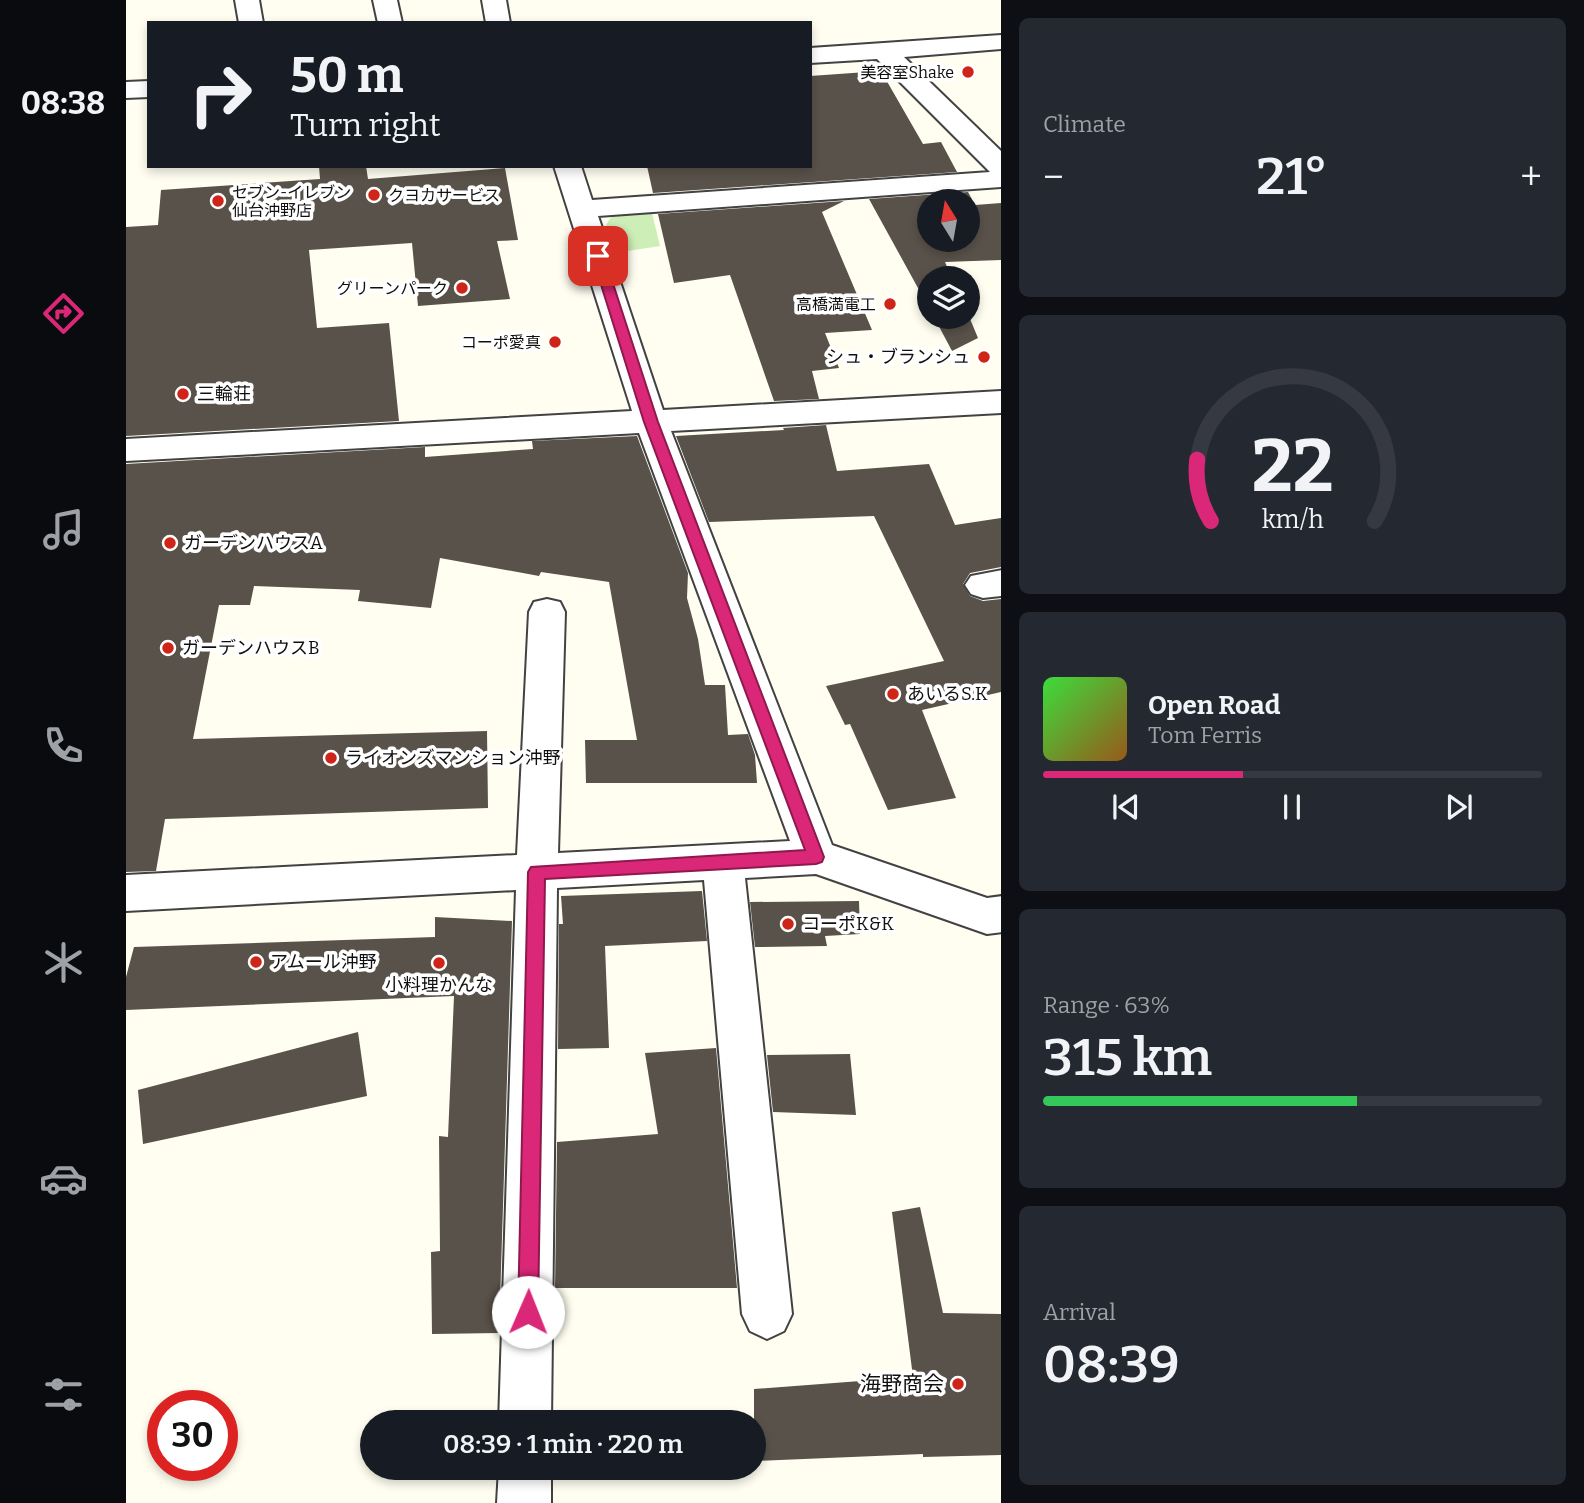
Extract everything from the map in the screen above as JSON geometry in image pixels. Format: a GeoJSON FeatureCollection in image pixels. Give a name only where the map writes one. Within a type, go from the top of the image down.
{"type":"FeatureCollection","features":[{"type":"Feature","properties":{"kind":"street"},"geometry":{"type":"LineString","coordinates":[[247,0],[251,21]]}},
{"type":"Feature","properties":{"kind":"street"},"geometry":{"type":"LineString","coordinates":[[386,0],[390,21]]}},
{"type":"Feature","properties":{"kind":"street"},"geometry":{"type":"LineString","coordinates":[[494,0],[498,21]]}},
{"type":"Feature","properties":{"kind":"street"},"geometry":{"type":"LineString","coordinates":[[812,56],[1001,42]]}},
{"type":"Feature","properties":{"kind":"street"},"geometry":{"type":"LineString","coordinates":[[885,52],[1001,169]]}},
{"type":"Feature","properties":{"kind":"street"},"geometry":{"type":"LineString","coordinates":[[126,90],[147,89]]}},
{"type":"Feature","properties":{"kind":"street"},"geometry":{"type":"LineString","coordinates":[[568,168],[651,422],[816,857]]}},
{"type":"Feature","properties":{"kind":"street"},"geometry":{"type":"LineString","coordinates":[[583,209],[1001,179]]}},
{"type":"Feature","properties":{"kind":"street"},"geometry":{"type":"LineString","coordinates":[[126,450],[1001,402]]}},
{"type":"Feature","properties":{"kind":"street"},"geometry":{"type":"LineString","coordinates":[[526,1410],[537,872],[547,612]]}},
{"type":"Feature","properties":{"kind":"street"},"geometry":{"type":"LineString","coordinates":[[126,894],[816,857],[987,916],[1001,914]]}},
{"type":"Feature","properties":{"kind":"street"},"geometry":{"type":"LineString","coordinates":[[723,862],[767,1314]]}},
{"type":"Feature","properties":{"kind":"street"},"geometry":{"type":"LineString","coordinates":[[524,1480],[524,1503]]}},
{"type":"Feature","properties":{"kind":"green space"},"geometry":{"type":"Polygon","coordinates":[[[652,213],[660,246],[615,253],[606,225],[613,214],[652,213]]]}},
{"type":"Feature","properties":{"kind":"building"},"geometry":{"type":"Polygon","coordinates":[[[881,71],[923,144],[941,142],[957,172],[653,193],[647,168],[812,168],[812,76],[881,71]]]}},
{"type":"Feature","properties":{"kind":"building"},"geometry":{"type":"Polygon","coordinates":[[[319,168],[366,168],[368,179],[505,168],[518,240],[497,241],[510,299],[418,306],[412,243],[309,250],[317,328],[389,323],[399,421],[126,436],[126,227],[158,225],[161,190],[320,179],[319,168]]]}},
{"type":"Feature","properties":{"kind":"building"},"geometry":{"type":"Polygon","coordinates":[[[917,196],[917,252],[980,252],[980,205],[1001,203],[1001,260],[945,262],[947,266],[917,266],[917,286],[869,199],[917,196]]]}},
{"type":"Feature","properties":{"kind":"building"},"geometry":{"type":"Polygon","coordinates":[[[844,201],[822,212],[872,330],[825,333],[839,368],[812,371],[819,399],[774,401],[730,275],[674,283],[658,214],[844,201]]]}},
{"type":"Feature","properties":{"kind":"building"},"geometry":{"type":"Polygon","coordinates":[[[940,329],[974,329],[978,338],[952,351],[940,329]]]}},
{"type":"Feature","properties":{"kind":"building"},"geometry":{"type":"Polygon","coordinates":[[[826,425],[837,471],[929,464],[955,525],[1001,518],[1001,567],[970,573],[963,584],[970,596],[983,601],[1001,599],[1001,692],[922,710],[956,798],[888,810],[850,724],[845,725],[826,686],[944,661],[874,516],[709,522],[676,436],[826,425]]]}},
{"type":"Feature","properties":{"kind":"building"},"geometry":{"type":"Polygon","coordinates":[[[637,436],[688,573],[687,598],[698,639],[705,685],[725,685],[728,735],[748,734],[755,755],[757,783],[586,783],[585,740],[637,740],[609,582],[541,572],[539,576],[440,558],[431,608],[358,601],[360,590],[254,586],[250,605],[219,605],[193,739],[487,731],[488,808],[165,819],[156,871],[126,872],[126,464],[425,447],[425,457],[533,449],[532,441],[637,436]]]}},
{"type":"Feature","properties":{"kind":"building"},"geometry":{"type":"Polygon","coordinates":[[[702,891],[707,941],[605,946],[609,1048],[558,1049],[559,924],[563,924],[561,896],[702,891]]]}},
{"type":"Feature","properties":{"kind":"building","name":"コーポK&K"},"geometry":{"type":"Polygon","coordinates":[[[859,901],[860,934],[825,936],[827,946],[755,947],[750,902],[859,901]]]}},
{"type":"Feature","properties":{"kind":"building"},"geometry":{"type":"Polygon","coordinates":[[[435,917],[512,921],[499,1333],[432,1334],[431,1252],[440,1251],[439,1136],[448,1137],[454,996],[126,1010],[126,977],[134,947],[435,937],[435,917]]]}},
{"type":"Feature","properties":{"kind":"building"},"geometry":{"type":"Polygon","coordinates":[[[358,1032],[367,1096],[143,1144],[138,1090],[358,1032]]]}},
{"type":"Feature","properties":{"kind":"building"},"geometry":{"type":"Polygon","coordinates":[[[716,1048],[737,1288],[555,1288],[557,1142],[658,1134],[645,1053],[716,1048]]]}},
{"type":"Feature","properties":{"kind":"building"},"geometry":{"type":"Polygon","coordinates":[[[850,1054],[856,1115],[773,1112],[767,1055],[850,1054]]]}},
{"type":"Feature","properties":{"kind":"building"},"geometry":{"type":"Polygon","coordinates":[[[920,1207],[943,1313],[1001,1314],[1001,1455],[923,1457],[923,1454],[766,1461],[766,1410],[754,1410],[754,1389],[913,1377],[892,1212],[920,1207]]]}},
{"type":"Feature","properties":{"kind":"place","name":"美容室Shake"},"geometry":{"type":"Point","coordinates":[968,72]}},
{"type":"Feature","properties":{"kind":"place","name":"クヨカサービス"},"geometry":{"type":"Point","coordinates":[374,195]}},
{"type":"Feature","properties":{"kind":"place","name":"セブン-イレブン 仙台沖野店"},"geometry":{"type":"Point","coordinates":[218,201]}},
{"type":"Feature","properties":{"kind":"place","name":"グリーンパーク"},"geometry":{"type":"Point","coordinates":[462,288]}},
{"type":"Feature","properties":{"kind":"place","name":"高橋満電工"},"geometry":{"type":"Point","coordinates":[890,304]}},
{"type":"Feature","properties":{"kind":"place","name":"コーポ愛真"},"geometry":{"type":"Point","coordinates":[555,342]}},
{"type":"Feature","properties":{"kind":"place","name":"シュ・ブランシュ"},"geometry":{"type":"Point","coordinates":[984,357]}},
{"type":"Feature","properties":{"kind":"place","name":"三輪荘"},"geometry":{"type":"Point","coordinates":[183,394]}},
{"type":"Feature","properties":{"kind":"place","name":"ガーデンハウスA"},"geometry":{"type":"Point","coordinates":[170,543]}},
{"type":"Feature","properties":{"kind":"place","name":"ガーデンハウスB"},"geometry":{"type":"Point","coordinates":[168,648]}},
{"type":"Feature","properties":{"kind":"place","name":"あいるS.K"},"geometry":{"type":"Point","coordinates":[893,694]}},
{"type":"Feature","properties":{"kind":"place","name":"ライオンズマンション沖野"},"geometry":{"type":"Point","coordinates":[331,758]}},
{"type":"Feature","properties":{"kind":"place","name":"コーポK&K"},"geometry":{"type":"Point","coordinates":[788,924]}},
{"type":"Feature","properties":{"kind":"place","name":"アムール沖野"},"geometry":{"type":"Point","coordinates":[256,962]}},
{"type":"Feature","properties":{"kind":"place","name":"小料理かんな"},"geometry":{"type":"Point","coordinates":[439,963]}},
{"type":"Feature","properties":{"kind":"place","name":"海野商会"},"geometry":{"type":"Point","coordinates":[958,1384]}},
{"type":"Feature","properties":{"kind":"route"},"geometry":{"type":"LineString","coordinates":[[528,1312],[537,872],[816,857],[651,422],[598,256]]}}]}
